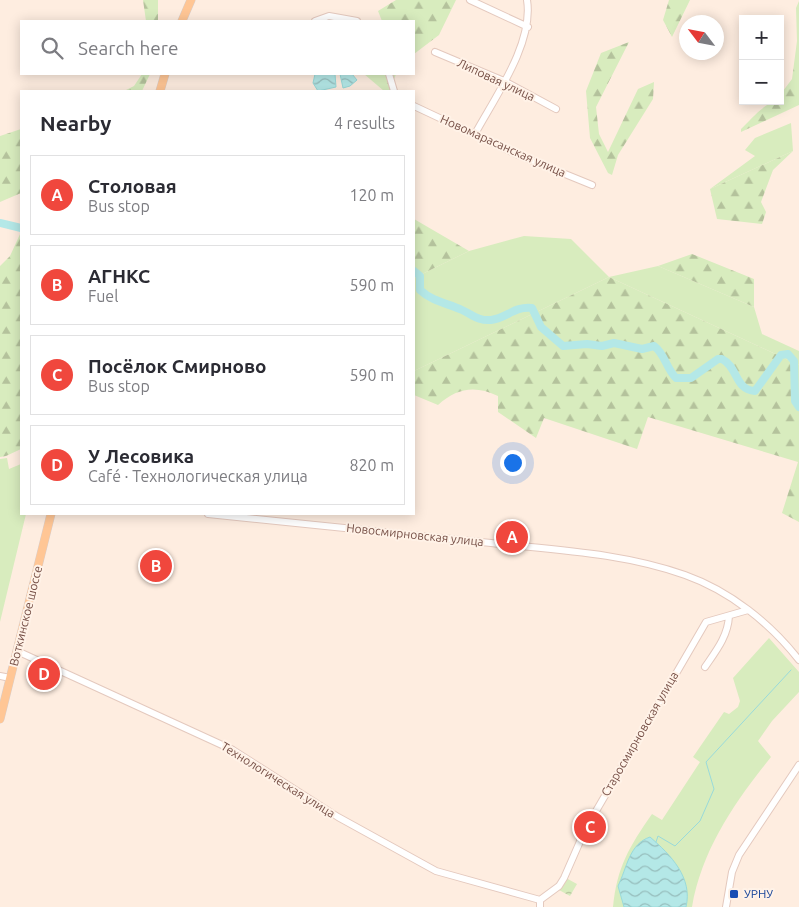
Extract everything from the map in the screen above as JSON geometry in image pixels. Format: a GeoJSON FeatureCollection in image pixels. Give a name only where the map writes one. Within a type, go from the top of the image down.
{"type":"FeatureCollection","features":[{"type":"Feature","properties":{"kind":"main road"},"geometry":{"type":"LineString","coordinates":[[182,20],[191,0]]}},
{"type":"Feature","properties":{"kind":"main road"},"geometry":{"type":"LineString","coordinates":[[160,90],[165,75]]}},
{"type":"Feature","properties":{"kind":"main road","name":"Воткинское шоссе"},"geometry":{"type":"LineString","coordinates":[[0,719],[51,515]]}},
{"type":"Feature","properties":{"kind":"street"},"geometry":{"type":"LineString","coordinates":[[470,0],[528,27]]}},
{"type":"Feature","properties":{"kind":"street"},"geometry":{"type":"LineString","coordinates":[[475,134],[517,56],[528,27],[530,15],[527,0]]}},
{"type":"Feature","properties":{"kind":"street"},"geometry":{"type":"LineString","coordinates":[[318,20],[329,16],[351,20]]}},
{"type":"Feature","properties":{"kind":"street","name":"Липовая улица"},"geometry":{"type":"LineString","coordinates":[[435,52],[504,81],[556,109]]}},
{"type":"Feature","properties":{"kind":"street"},"geometry":{"type":"LineString","coordinates":[[390,75],[394,90]]}},
{"type":"Feature","properties":{"kind":"street","name":"Новомарасанская улица"},"geometry":{"type":"LineString","coordinates":[[415,106],[516,154],[592,185]]}},
{"type":"Feature","properties":{"kind":"street","name":"Новосмирновская улица"},"geometry":{"type":"LineString","coordinates":[[217,515],[616,557],[687,575],[748,610],[777,634],[799,660]]}},
{"type":"Feature","properties":{"kind":"street","name":"Старосмирновская улица"},"geometry":{"type":"LineString","coordinates":[[540,904],[559,886],[564,878],[585,830],[706,622],[748,610]]}},
{"type":"Feature","properties":{"kind":"street"},"geometry":{"type":"LineString","coordinates":[[705,667],[724,638],[729,616]]}},
{"type":"Feature","properties":{"kind":"street","name":"Технологическая улица"},"geometry":{"type":"LineString","coordinates":[[17,650],[233,750],[338,817],[436,871],[540,904]]}},
{"type":"Feature","properties":{"kind":"street"},"geometry":{"type":"LineString","coordinates":[[0,676],[10,678]]}},
{"type":"Feature","properties":{"kind":"street"},"geometry":{"type":"LineString","coordinates":[[726,907],[732,872],[739,855],[799,765]]}},
{"type":"Feature","properties":{"kind":"green space"},"geometry":{"type":"Polygon","coordinates":[[[143,0],[158,0],[158,20],[146,20],[143,0]]]}},
{"type":"Feature","properties":{"kind":"green space"},"geometry":{"type":"Polygon","coordinates":[[[396,0],[456,0],[439,35],[415,53],[415,20],[382,20],[378,11],[396,0]]]}},
{"type":"Feature","properties":{"kind":"green space"},"geometry":{"type":"Polygon","coordinates":[[[669,0],[690,0],[683,15],[679,15],[679,23],[672,37],[663,20],[669,0]]]}},
{"type":"Feature","properties":{"kind":"green space"},"geometry":{"type":"Polygon","coordinates":[[[799,1],[799,105],[741,132],[741,129],[764,107],[767,105],[784,105],[784,90],[792,79],[797,41],[796,8],[799,1]]]}},
{"type":"Feature","properties":{"kind":"green space"},"geometry":{"type":"Polygon","coordinates":[[[629,42],[596,107],[599,134],[608,152],[638,89],[654,82],[653,99],[618,155],[612,175],[608,173],[590,138],[586,91],[601,53],[629,42]]]}},
{"type":"Feature","properties":{"kind":"green space"},"geometry":{"type":"Polygon","coordinates":[[[141,75],[150,75],[142,90],[126,90],[134,86],[141,75]]]}},
{"type":"Feature","properties":{"kind":"green space"},"geometry":{"type":"Polygon","coordinates":[[[365,75],[396,75],[390,90],[383,90],[365,75]]]}},
{"type":"Feature","properties":{"kind":"green space"},"geometry":{"type":"Polygon","coordinates":[[[791,123],[793,151],[710,189],[755,156],[745,150],[755,138],[791,123]]]}},
{"type":"Feature","properties":{"kind":"green space"},"geometry":{"type":"Polygon","coordinates":[[[20,129],[20,193],[0,202],[0,136],[20,129]]]}},
{"type":"Feature","properties":{"kind":"green space"},"geometry":{"type":"Polygon","coordinates":[[[793,151],[773,170],[761,202],[766,212],[762,224],[717,219],[710,189],[793,151]]]}},
{"type":"Feature","properties":{"kind":"green space"},"geometry":{"type":"Polygon","coordinates":[[[415,220],[469,251],[415,278],[415,220]]]}},
{"type":"Feature","properties":{"kind":"green space"},"geometry":{"type":"Polygon","coordinates":[[[20,234],[20,449],[0,457],[0,266],[10,256],[20,234]]]}},
{"type":"Feature","properties":{"kind":"green space"},"geometry":{"type":"Polygon","coordinates":[[[524,236],[571,239],[609,277],[415,371],[415,278],[469,251],[524,236]]]}},
{"type":"Feature","properties":{"kind":"green space"},"geometry":{"type":"Polygon","coordinates":[[[692,254],[754,279],[754,307],[658,266],[692,254]]]}},
{"type":"Feature","properties":{"kind":"green space"},"geometry":{"type":"Polygon","coordinates":[[[658,266],[754,307],[762,334],[799,351],[799,365],[609,277],[658,266]]]}},
{"type":"Feature","properties":{"kind":"green space"},"geometry":{"type":"Polygon","coordinates":[[[609,277],[799,365],[799,522],[782,513],[798,462],[648,417],[637,449],[544,418],[536,438],[498,412],[498,396],[482,390],[459,392],[438,405],[415,395],[415,371],[609,277]]]}},
{"type":"Feature","properties":{"kind":"green space"},"geometry":{"type":"Polygon","coordinates":[[[7,458],[9,469],[20,464],[20,515],[26,515],[0,622],[0,459],[7,458]]]}},
{"type":"Feature","properties":{"kind":"green space"},"geometry":{"type":"Polygon","coordinates":[[[769,638],[799,672],[799,692],[772,721],[758,741],[771,757],[745,791],[722,827],[704,865],[692,907],[613,907],[621,869],[631,847],[652,814],[662,820],[700,762],[693,757],[724,712],[729,714],[738,707],[740,701],[733,678],[769,638]]]}},
{"type":"Feature","properties":{"kind":"green space"},"geometry":{"type":"Polygon","coordinates":[[[566,878],[577,884],[570,896],[559,890],[566,878]]]}},
{"type":"Feature","properties":{"kind":"water"},"geometry":{"type":"Polygon","coordinates":[[[315,75],[335,75],[336,87],[317,90],[313,83],[315,75]]]}},
{"type":"Feature","properties":{"kind":"water"},"geometry":{"type":"Polygon","coordinates":[[[340,75],[353,75],[357,80],[350,86],[343,88],[340,75]]]}},
{"type":"Feature","properties":{"kind":"water"},"geometry":{"type":"Polygon","coordinates":[[[650,837],[672,859],[683,877],[687,896],[686,907],[624,907],[618,886],[633,851],[643,840],[650,837]]]}},
{"type":"Feature","properties":{"kind":"waterway"},"geometry":{"type":"LineString","coordinates":[[0,223],[20,228]]}},
{"type":"Feature","properties":{"kind":"waterway"},"geometry":{"type":"LineString","coordinates":[[415,272],[420,276],[420,290],[425,294],[479,319],[497,319],[515,310],[532,308],[541,327],[563,346],[587,344],[602,346],[614,343],[642,349],[654,346],[661,353],[676,378],[691,378],[718,359],[722,359],[731,367],[744,387],[755,391],[781,355],[788,354],[794,361],[795,401],[799,407]]}},
{"type":"Feature","properties":{"kind":"waterway"},"geometry":{"type":"LineString","coordinates":[[656,842],[658,836],[675,846],[700,821],[714,789],[706,762],[791,670]]}},
{"type":"Feature","properties":{"kind":"place","name":"Столовая"},"geometry":{"type":"Point","coordinates":[512,537]}},
{"type":"Feature","properties":{"kind":"place","name":"АГНКС"},"geometry":{"type":"Point","coordinates":[156,566]}},
{"type":"Feature","properties":{"kind":"place","name":"У Лесовика"},"geometry":{"type":"Point","coordinates":[44,674]}},
{"type":"Feature","properties":{"kind":"place","name":"Посёлок Смирново"},"geometry":{"type":"Point","coordinates":[590,827]}},
{"type":"Feature","properties":{"kind":"place","name":"УРНУ"},"geometry":{"type":"Point","coordinates":[734,894]}}]}
